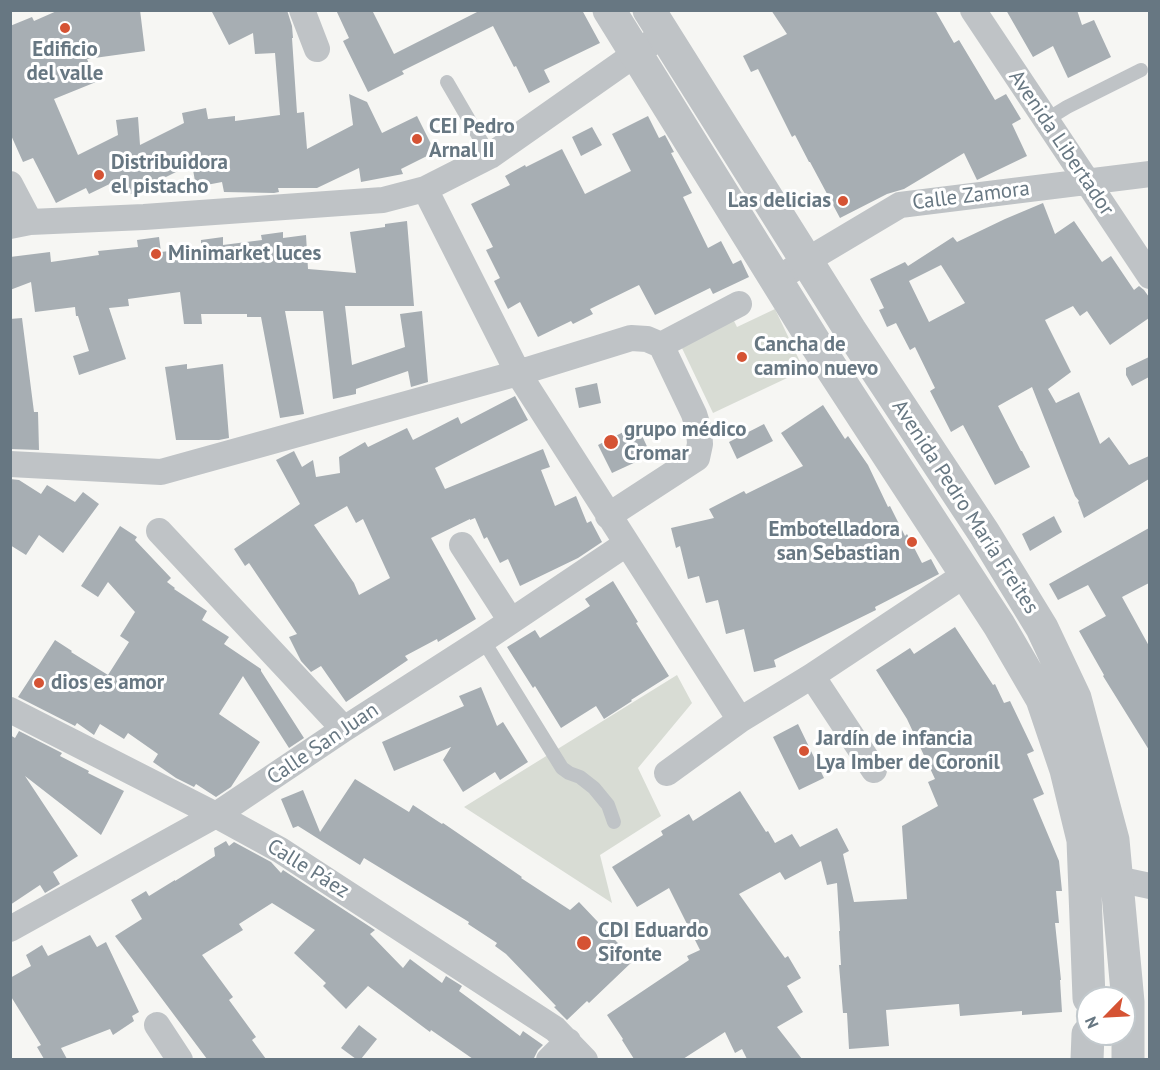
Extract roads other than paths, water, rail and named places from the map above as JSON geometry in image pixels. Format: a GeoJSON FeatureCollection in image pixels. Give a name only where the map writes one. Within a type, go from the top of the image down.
{"type":"FeatureCollection","features":[{"type":"Feature","properties":{"kind":"street"},"geometry":{"type":"LineString","coordinates":[[302,10],[317,49]]}},
{"type":"Feature","properties":{"kind":"street","name":"Avenida Pedro María Freites"},"geometry":{"type":"LineString","coordinates":[[609,10],[823,356],[999,625],[1042,699],[1066,770],[1083,840],[1089,986]]}},
{"type":"Feature","properties":{"kind":"street","name":"Avenida Libertador"},"geometry":{"type":"LineString","coordinates":[[973,10],[1149,276]]}},
{"type":"Feature","properties":{"kind":"street"},"geometry":{"type":"LineString","coordinates":[[10,184],[20,224],[383,200],[425,189],[490,156],[635,54],[656,22]]}},
{"type":"Feature","properties":{"kind":"street","name":"Avenida Pedro María Freites"},"geometry":{"type":"LineString","coordinates":[[656,22],[806,261],[984,533],[1042,628],[1075,698],[1113,840],[1128,1002],[1128,1059]]}},
{"type":"Feature","properties":{"kind":"street","name":"Calle Zamora"},"geometry":{"type":"LineString","coordinates":[[776,280],[900,205],[1149,174]]}},
{"type":"Feature","properties":{"kind":"street"},"geometry":{"type":"LineString","coordinates":[[425,189],[518,373],[740,720]]}},
{"type":"Feature","properties":{"kind":"street"},"geometry":{"type":"LineString","coordinates":[[661,345],[739,304]]}},
{"type":"Feature","properties":{"kind":"street"},"geometry":{"type":"LineString","coordinates":[[10,464],[161,472],[518,373],[631,338],[647,339],[661,345],[694,414],[700,444],[697,459],[608,516]]}},
{"type":"Feature","properties":{"kind":"street"},"geometry":{"type":"LineString","coordinates":[[159,531],[344,729]]}},
{"type":"Feature","properties":{"kind":"street","name":"Calle San Juan"},"geometry":{"type":"LineString","coordinates":[[10,929],[216,815],[626,544]]}},
{"type":"Feature","properties":{"kind":"street"},"geometry":{"type":"LineString","coordinates":[[462,545],[511,621]]}},
{"type":"Feature","properties":{"kind":"street"},"geometry":{"type":"LineString","coordinates":[[667,773],[740,720],[812,676],[966,574]]}},
{"type":"Feature","properties":{"kind":"street"},"geometry":{"type":"LineString","coordinates":[[812,676],[874,770]]}},
{"type":"Feature","properties":{"kind":"street","name":"Calle Páez"},"geometry":{"type":"LineString","coordinates":[[10,710],[216,815],[290,857],[555,1029],[577,1050]]}},
{"type":"Feature","properties":{"kind":"street"},"geometry":{"type":"LineString","coordinates":[[1117,879],[1149,886]]}},
{"type":"Feature","properties":{"kind":"street"},"geometry":{"type":"LineString","coordinates":[[157,1025],[180,1059]]}},
{"type":"Feature","properties":{"kind":"street"},"geometry":{"type":"LineString","coordinates":[[549,1059],[577,1050]]}},
{"type":"Feature","properties":{"kind":"lane"},"geometry":{"type":"LineString","coordinates":[[1046,120],[1141,70]]}},
{"type":"Feature","properties":{"kind":"lane"},"geometry":{"type":"LineString","coordinates":[[447,82],[490,156]]}},
{"type":"Feature","properties":{"kind":"lane"},"geometry":{"type":"LineString","coordinates":[[483,640],[562,768],[580,777],[594,788],[608,806],[614,822]]}},
{"type":"Feature","properties":{"kind":"place","name":"Edificio del valle"},"geometry":{"type":"Point","coordinates":[65,28]}},
{"type":"Feature","properties":{"kind":"place","name":"CEI Pedro Arnal II"},"geometry":{"type":"Point","coordinates":[417,139]}},
{"type":"Feature","properties":{"kind":"place","name":"Distribuidora el pistacho"},"geometry":{"type":"Point","coordinates":[99,175]}},
{"type":"Feature","properties":{"kind":"place","name":"Las delicias"},"geometry":{"type":"Point","coordinates":[843,201]}},
{"type":"Feature","properties":{"kind":"place","name":"Minimarket luces"},"geometry":{"type":"Point","coordinates":[156,254]}},
{"type":"Feature","properties":{"kind":"place","name":"Cancha de camino nuevo"},"geometry":{"type":"Point","coordinates":[742,357]}},
{"type":"Feature","properties":{"kind":"place","name":"grupo médico Cromar"},"geometry":{"type":"Point","coordinates":[611,442]}},
{"type":"Feature","properties":{"kind":"place","name":"Embotelladora san Sebastian"},"geometry":{"type":"Point","coordinates":[912,542]}},
{"type":"Feature","properties":{"kind":"place","name":"dios es amor"},"geometry":{"type":"Point","coordinates":[39,683]}},
{"type":"Feature","properties":{"kind":"place","name":"Jardín de infancia Lya Imber de Coronil"},"geometry":{"type":"Point","coordinates":[804,751]}},
{"type":"Feature","properties":{"kind":"place","name":"CDI Eduardo Sifonte"},"geometry":{"type":"Point","coordinates":[584,943]}}]}
